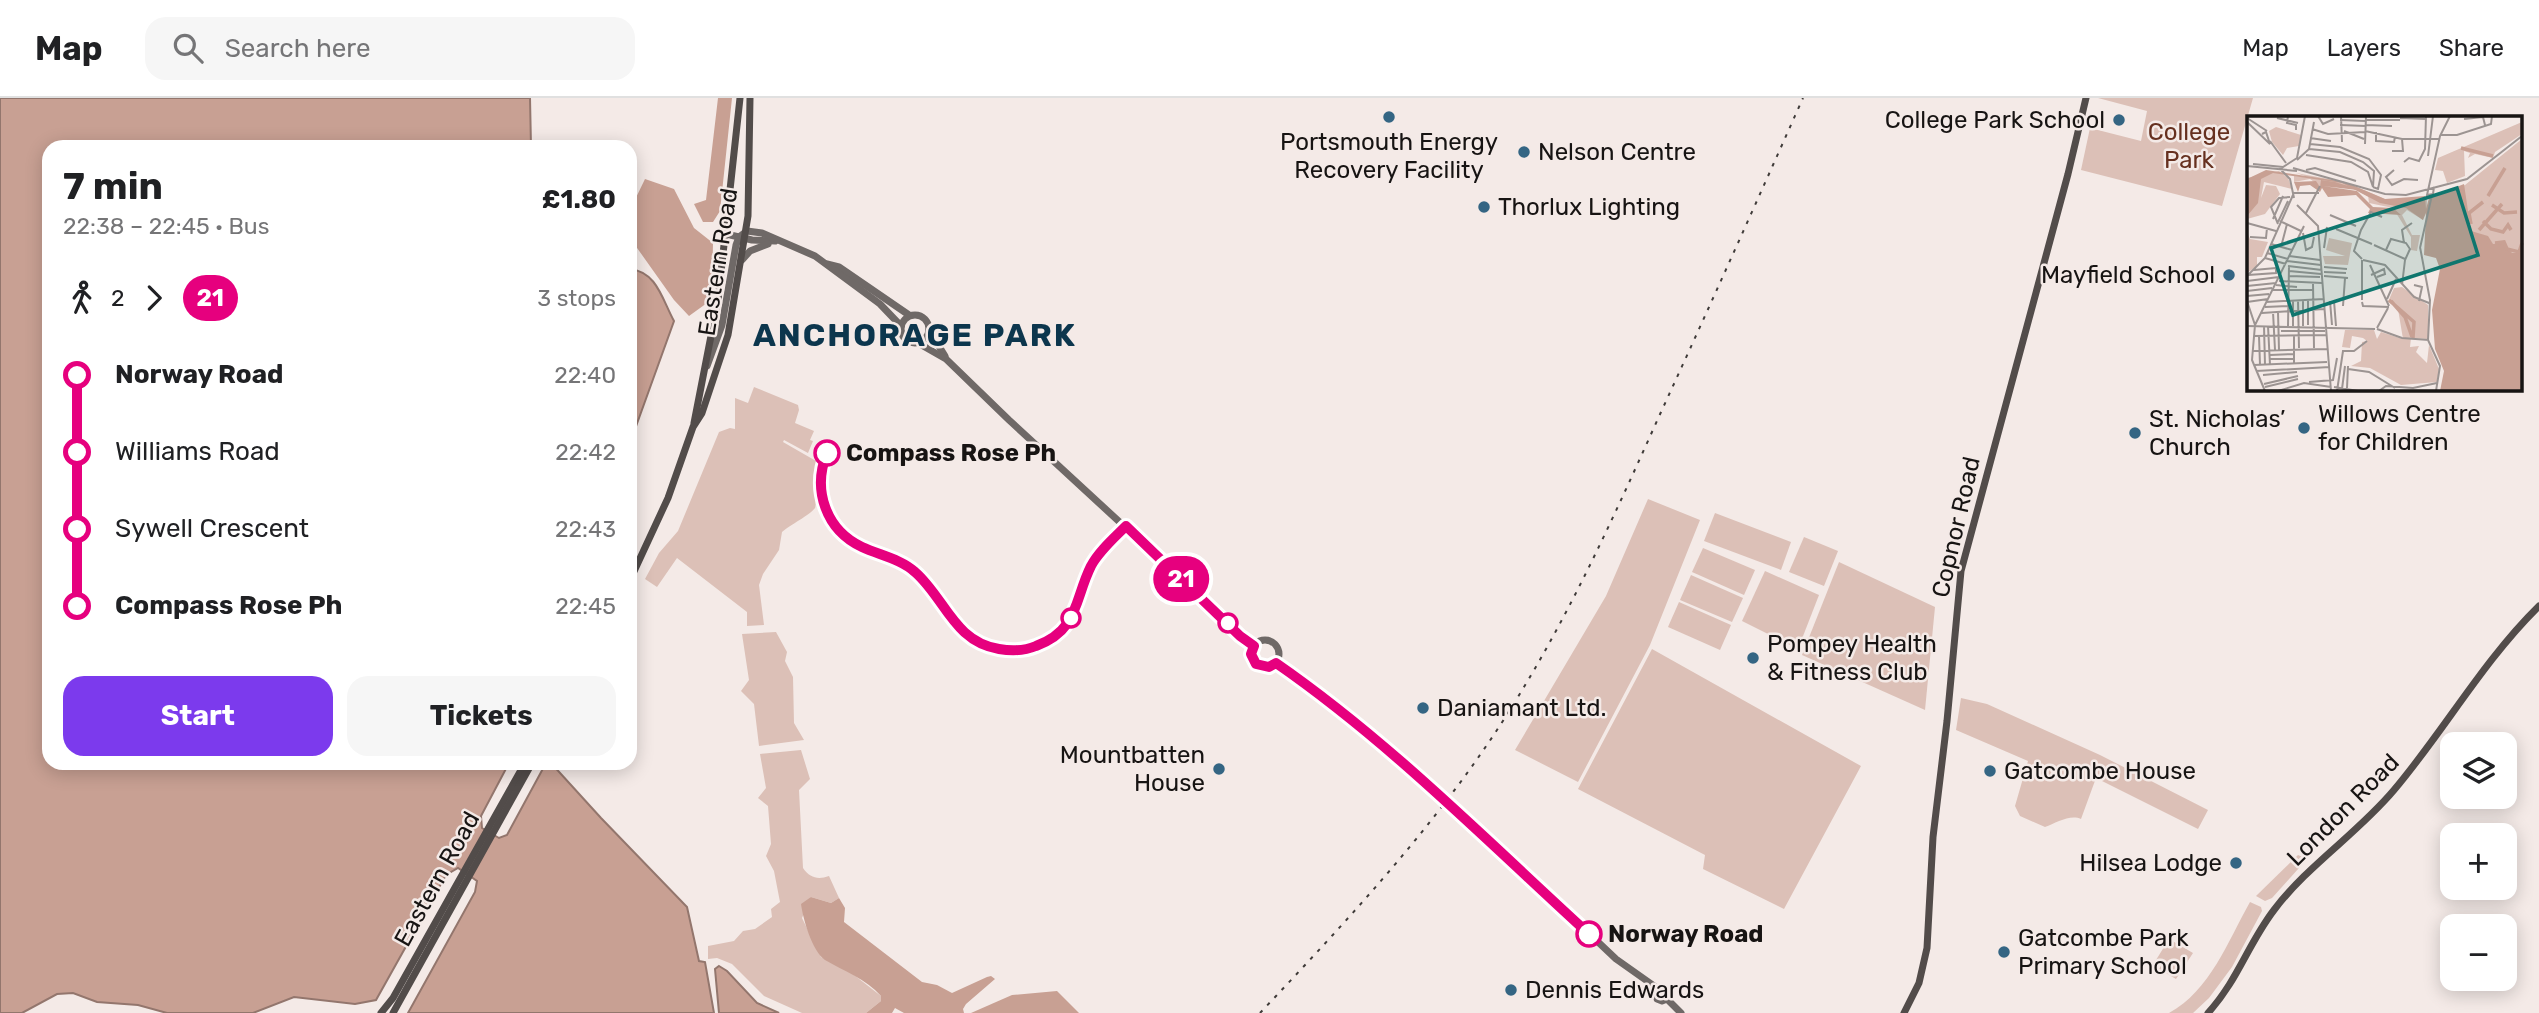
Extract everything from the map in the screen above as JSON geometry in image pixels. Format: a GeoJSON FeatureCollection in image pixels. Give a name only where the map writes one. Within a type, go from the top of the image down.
{"type":"FeatureCollection","features":[{"type":"Feature","properties":{"kind":"main road","name":"Eastern Road"},"geometry":{"type":"LineString","coordinates":[[694,427],[695,410],[718,300],[740,98]]}},
{"type":"Feature","properties":{"kind":"main road","name":"Eastern Road"},"geometry":{"type":"LineString","coordinates":[[637,565],[668,498],[694,427],[702,413],[728,335],[742,260],[751,171],[750,98]]}},
{"type":"Feature","properties":{"kind":"main road","name":"Copnor Road"},"geometry":{"type":"LineString","coordinates":[[1904,1013],[1919,983],[1927,948],[1933,837],[1961,571],[2065,186],[2086,98]]}},
{"type":"Feature","properties":{"kind":"main road","name":"London Road"},"geometry":{"type":"LineString","coordinates":[[2208,1013],[2235,979],[2274,909],[2298,882],[2382,804],[2432,743],[2505,644],[2539,606]]}},
{"type":"Feature","properties":{"kind":"main road","name":"Eastern Road"},"geometry":{"type":"LineString","coordinates":[[393,1013],[522,770]]}},
{"type":"Feature","properties":{"kind":"main road","name":"Eastern Road"},"geometry":{"type":"LineString","coordinates":[[499,815],[528,770]]}},
{"type":"Feature","properties":{"kind":"main road","name":"Eastern Road"},"geometry":{"type":"LineString","coordinates":[[382,1013],[449,905]]}},
{"type":"Feature","properties":{"kind":"street"},"geometry":{"type":"LineString","coordinates":[[726,234],[762,233],[795,246],[827,264],[887,311],[901,326],[904,339],[918,343],[946,359],[1009,421],[1254,646]]}},
{"type":"Feature","properties":{"kind":"street"},"geometry":{"type":"LineString","coordinates":[[706,367],[722,325],[744,235]]}},
{"type":"Feature","properties":{"kind":"street"},"geometry":{"type":"LineString","coordinates":[[742,260],[755,248],[779,241]]}},
{"type":"Feature","properties":{"kind":"street"},"geometry":{"type":"LineString","coordinates":[[827,264],[839,267],[909,316]]}},
{"type":"Feature","properties":{"kind":"street"},"geometry":{"type":"LineString","coordinates":[[901,326],[909,316],[916,315],[925,319],[946,359]]}},
{"type":"Feature","properties":{"kind":"street"},"geometry":{"type":"LineString","coordinates":[[918,343],[925,338],[929,330]]}},
{"type":"Feature","properties":{"kind":"street"},"geometry":{"type":"LineString","coordinates":[[1261,640],[1274,643],[1279,654],[1276,663],[1269,667],[1256,664],[1251,654],[1254,646],[1261,640]]}},
{"type":"Feature","properties":{"kind":"street"},"geometry":{"type":"LineString","coordinates":[[1276,663],[1415,774],[1503,852],[1616,959],[1657,988],[1657,999],[1667,999],[1681,1013]]}},
{"type":"Feature","properties":{"kind":"green space","name":"College Park"},"geometry":{"type":"Polygon","coordinates":[[[2098,98],[2253,98],[2222,206],[2081,170],[2090,128],[2141,141],[2147,111],[2098,98]]]}},
{"type":"Feature","properties":{"kind":"green space"},"geometry":{"type":"Polygon","coordinates":[[[754,387],[798,405],[795,423],[814,431],[808,453],[784,440],[783,442],[816,461],[816,501],[812,511],[782,532],[779,550],[759,585],[764,625],[747,626],[747,612],[677,558],[657,587],[645,579],[659,553],[678,531],[719,432],[735,429],[735,398],[748,403],[754,387]]]}},
{"type":"Feature","properties":{"kind":"green space"},"geometry":{"type":"Polygon","coordinates":[[[1648,499],[1700,520],[1650,645],[1578,782],[1515,750],[1606,596],[1648,499]]]}},
{"type":"Feature","properties":{"kind":"green space"},"geometry":{"type":"Polygon","coordinates":[[[1715,513],[1791,542],[1781,570],[1704,541],[1715,513]]]}},
{"type":"Feature","properties":{"kind":"green space"},"geometry":{"type":"Polygon","coordinates":[[[1804,537],[1838,551],[1824,586],[1789,572],[1804,537]]]}},
{"type":"Feature","properties":{"kind":"green space"},"geometry":{"type":"Polygon","coordinates":[[[1703,548],[1755,570],[1744,595],[1692,572],[1703,548]]]}},
{"type":"Feature","properties":{"kind":"green space"},"geometry":{"type":"Polygon","coordinates":[[[1839,562],[1935,607],[1925,710],[1802,655],[1839,562]]]}},
{"type":"Feature","properties":{"kind":"green space"},"geometry":{"type":"Polygon","coordinates":[[[1765,571],[1819,595],[1798,649],[1742,621],[1765,571]]]}},
{"type":"Feature","properties":{"kind":"green space"},"geometry":{"type":"Polygon","coordinates":[[[1691,575],[1743,598],[1732,622],[1680,600],[1691,575]]]}},
{"type":"Feature","properties":{"kind":"green space"},"geometry":{"type":"Polygon","coordinates":[[[1679,602],[1731,625],[1720,650],[1668,627],[1679,602]]]}},
{"type":"Feature","properties":{"kind":"green space"},"geometry":{"type":"Polygon","coordinates":[[[776,632],[787,652],[785,661],[793,677],[794,723],[804,740],[759,746],[754,704],[741,691],[749,680],[742,634],[776,632]]]}},
{"type":"Feature","properties":{"kind":"green space"},"geometry":{"type":"Polygon","coordinates":[[[1652,649],[1861,766],[1784,909],[1703,869],[1705,855],[1578,789],[1652,649]]]}},
{"type":"Feature","properties":{"kind":"green space"},"geometry":{"type":"Polygon","coordinates":[[[1961,698],[1987,704],[2100,755],[2208,810],[2198,829],[2096,778],[2081,819],[2068,818],[2045,827],[2020,816],[2015,806],[2028,761],[1956,730],[1961,698]]]}},
{"type":"Feature","properties":{"kind":"green space"},"geometry":{"type":"Polygon","coordinates":[[[801,750],[810,779],[799,790],[803,868],[814,877],[829,876],[839,898],[831,903],[811,897],[802,918],[821,957],[849,971],[881,996],[881,1001],[866,1013],[802,1013],[764,996],[732,964],[717,958],[708,959],[708,946],[734,941],[743,931],[755,929],[772,917],[771,909],[780,902],[774,871],[766,856],[771,844],[768,806],[758,798],[766,788],[760,754],[801,750]]]}},
{"type":"Feature","properties":{"kind":"green space"},"geometry":{"type":"Polygon","coordinates":[[[2298,855],[2307,859],[2272,898],[2265,901],[2256,896],[2298,855]]]}},
{"type":"Feature","properties":{"kind":"green space"},"geometry":{"type":"Polygon","coordinates":[[[2250,902],[2261,907],[2262,911],[2232,967],[2209,998],[2193,1013],[2169,1013],[2183,1004],[2207,978],[2250,902]]]}},
{"type":"Feature","properties":{"kind":"green space"},"geometry":{"type":"Polygon","coordinates":[[[2169,939],[2193,953],[2176,979],[2159,969],[2162,964],[2156,960],[2169,939]]]}},
{"type":"Feature","properties":{"kind":"shaded area"},"geometry":{"type":"Polygon","coordinates":[[[0,98],[530,98],[531,140],[42,140],[42,770],[505,770],[481,816],[482,828],[499,838],[507,835],[542,770],[557,770],[687,907],[699,961],[705,962],[714,1013],[408,1013],[475,892],[477,881],[458,868],[446,875],[376,1000],[355,1004],[294,997],[253,1013],[167,1013],[138,1005],[97,1002],[73,993],[57,994],[22,1013],[0,1013],[0,98]]]}},
{"type":"Feature","properties":{"kind":"shaded area"},"geometry":{"type":"Polygon","coordinates":[[[718,98],[732,98],[720,211],[713,222],[703,222],[694,204],[706,200],[718,98]]]}},
{"type":"Feature","properties":{"kind":"shaded area"},"geometry":{"type":"Polygon","coordinates":[[[645,179],[674,189],[694,228],[713,243],[712,288],[707,303],[689,316],[674,300],[637,248],[637,196],[645,179]]]}},
{"type":"Feature","properties":{"kind":"shaded area"},"geometry":{"type":"Polygon","coordinates":[[[637,271],[653,281],[674,321],[637,424],[637,271]]]}},
{"type":"Feature","properties":{"kind":"shaded area"},"geometry":{"type":"Polygon","coordinates":[[[811,897],[831,903],[839,898],[845,908],[844,922],[922,982],[937,985],[952,993],[987,977],[995,979],[966,1004],[964,1013],[904,1013],[895,1008],[892,1013],[866,1013],[881,1001],[881,996],[862,980],[820,956],[809,934],[801,904],[811,897]]]}},
{"type":"Feature","properties":{"kind":"shaded area"},"geometry":{"type":"Polygon","coordinates":[[[719,966],[757,1003],[779,1013],[719,1013],[715,969],[719,966]]]}},
{"type":"Feature","properties":{"kind":"shaded area"},"geometry":{"type":"Polygon","coordinates":[[[1057,991],[1079,1013],[971,1013],[1012,995],[1057,991]]]}},
{"type":"Feature","properties":{"kind":"railway"},"geometry":{"type":"LineString","coordinates":[[1260,1013],[1413,843],[1469,771],[1519,695],[1564,616],[1604,536],[1803,98]]}},
{"type":"Feature","properties":{"kind":"bus line","name":"21"},"geometry":{"type":"LineString","coordinates":[[827,453],[821,473],[821,493],[825,510],[838,529],[858,545],[912,569],[959,628],[972,639],[990,647],[1004,650],[1024,649],[1037,646],[1058,633],[1075,612],[1096,559],[1126,526],[1240,636],[1254,646],[1251,654],[1256,664],[1264,668],[1276,663],[1367,733],[1503,852],[1589,934]]}},
{"type":"Feature","properties":{"kind":"place","name":"Portsmouth Energy Recovery Facility"},"geometry":{"type":"Point","coordinates":[1389,117]}},
{"type":"Feature","properties":{"kind":"place","name":"College Park School"},"geometry":{"type":"Point","coordinates":[2119,120]}},
{"type":"Feature","properties":{"kind":"place","name":"Nelson Centre"},"geometry":{"type":"Point","coordinates":[1524,152]}},
{"type":"Feature","properties":{"kind":"place","name":"Thorlux Lighting"},"geometry":{"type":"Point","coordinates":[1484,207]}},
{"type":"Feature","properties":{"kind":"place","name":"Mayfield School"},"geometry":{"type":"Point","coordinates":[2229,275]}},
{"type":"Feature","properties":{"kind":"place","name":"Willows Centre for Children"},"geometry":{"type":"Point","coordinates":[2304,428]}},
{"type":"Feature","properties":{"kind":"place","name":"St. Nicholas’ Church"},"geometry":{"type":"Point","coordinates":[2135,433]}},
{"type":"Feature","properties":{"kind":"place","name":"Compass Rose Ph"},"geometry":{"type":"Point","coordinates":[827,453]}},
{"type":"Feature","properties":{"kind":"place","name":"Pompey Health & Fitness Club"},"geometry":{"type":"Point","coordinates":[1753,658]}},
{"type":"Feature","properties":{"kind":"place","name":"Daniamant Ltd."},"geometry":{"type":"Point","coordinates":[1423,708]}},
{"type":"Feature","properties":{"kind":"place","name":"Mountbatten House"},"geometry":{"type":"Point","coordinates":[1219,769]}},
{"type":"Feature","properties":{"kind":"place","name":"Gatcombe House"},"geometry":{"type":"Point","coordinates":[1990,771]}},
{"type":"Feature","properties":{"kind":"place","name":"Hilsea Lodge"},"geometry":{"type":"Point","coordinates":[2236,863]}},
{"type":"Feature","properties":{"kind":"place","name":"Norway Road"},"geometry":{"type":"Point","coordinates":[1589,934]}},
{"type":"Feature","properties":{"kind":"place","name":"Gatcombe Park Primary School"},"geometry":{"type":"Point","coordinates":[2004,952]}},
{"type":"Feature","properties":{"kind":"place","name":"Dennis Edwards"},"geometry":{"type":"Point","coordinates":[1511,990]}},
{"type":"Feature","properties":{"kind":"district","name":"ANCHORAGE PARK"},"geometry":{"type":"Point","coordinates":[915,335]}}]}
